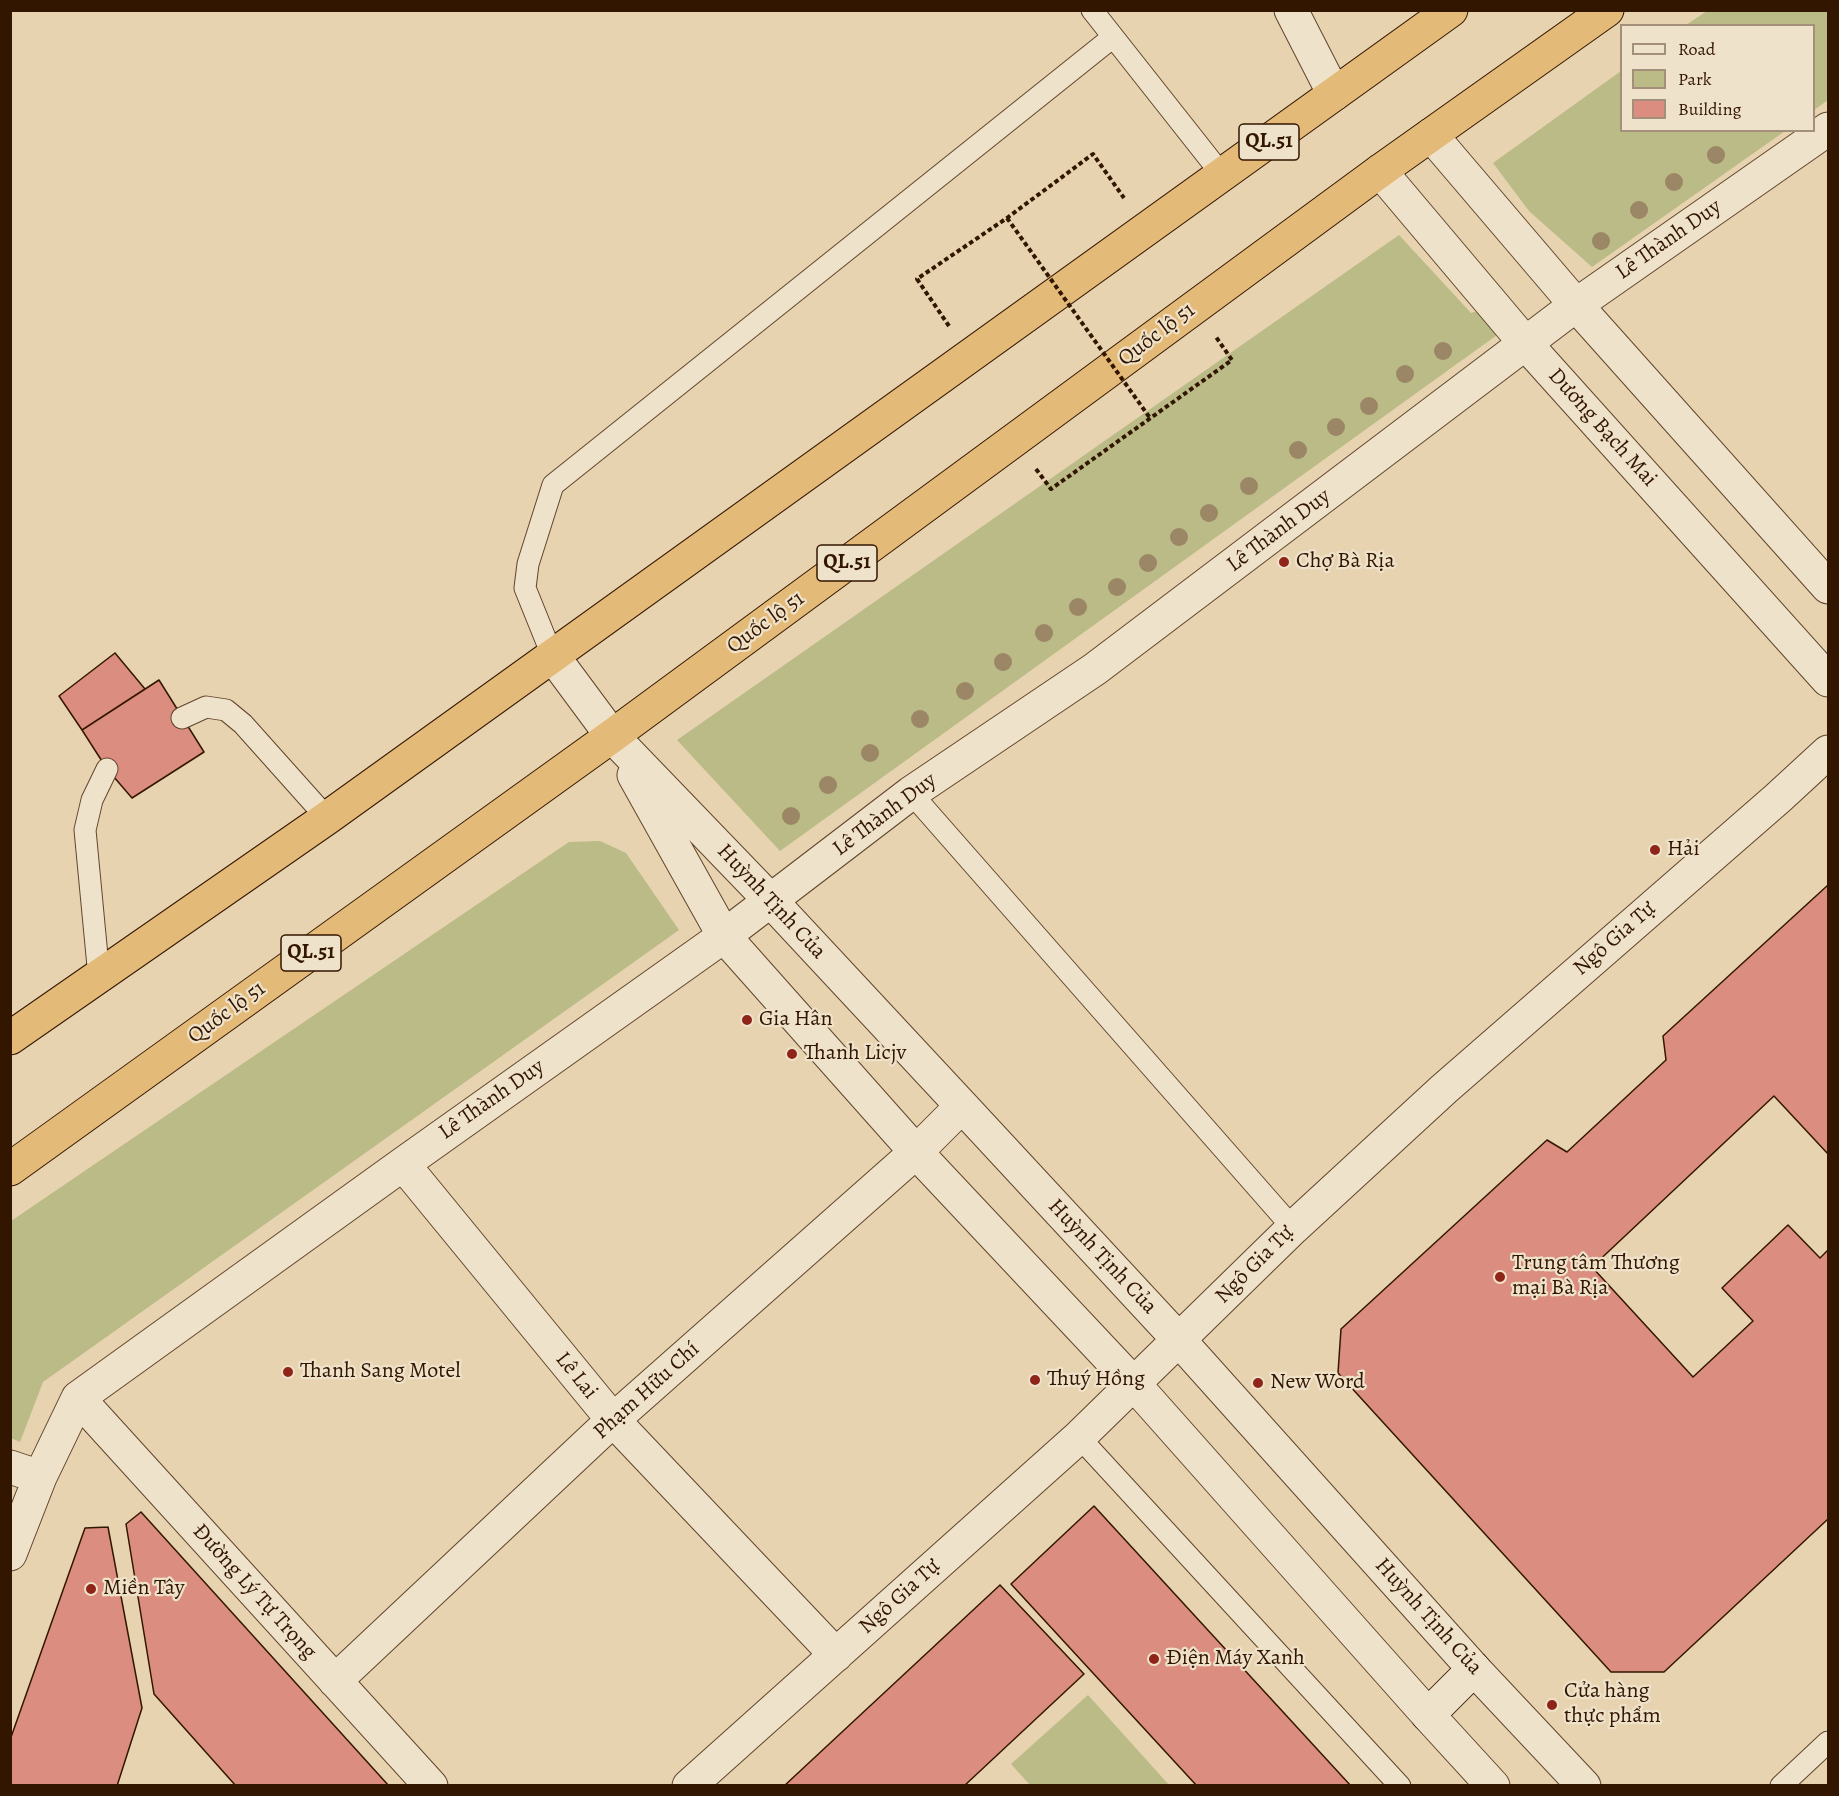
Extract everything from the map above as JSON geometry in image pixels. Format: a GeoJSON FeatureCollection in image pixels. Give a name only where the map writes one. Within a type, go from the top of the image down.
{"type":"FeatureCollection","features":[{"type":"Feature","properties":{"kind":"highway","name":"QL.51"},"geometry":{"type":"LineString","coordinates":[[10,1038],[327,818],[1451,10]]}},
{"type":"Feature","properties":{"kind":"highway","name":"Quốc lộ 51"},"geometry":{"type":"LineString","coordinates":[[10,1169],[612,736],[1380,171],[1607,10]]}},
{"type":"Feature","properties":{"kind":"street"},"geometry":{"type":"LineString","coordinates":[[1291,10],[1334,94]]}},
{"type":"Feature","properties":{"kind":"street","name":"Lê Thành Duy"},"geometry":{"type":"LineString","coordinates":[[10,1554],[25,1472],[78,1398],[724,936],[911,793],[1095,669],[1576,305],[1828,129]]}},
{"type":"Feature","properties":{"kind":"street"},"geometry":{"type":"LineString","coordinates":[[1431,135],[1576,305],[1828,587]]}},
{"type":"Feature","properties":{"kind":"street","name":"Dương Bạch Mai"},"geometry":{"type":"LineString","coordinates":[[1380,171],[1526,344],[1828,680]]}},
{"type":"Feature","properties":{"kind":"street","name":"Huỳnh Tịnh Của"},"geometry":{"type":"LineString","coordinates":[[552,655],[612,736],[724,936],[916,1152],[1134,1384],[1493,1785]]}},
{"type":"Feature","properties":{"kind":"street","name":"Huỳnh Tịnh Của"},"geometry":{"type":"LineString","coordinates":[[612,736],[771,901],[1179,1340],[1474,1669],[1584,1785]]}},
{"type":"Feature","properties":{"kind":"street","name":"Ngô Gia Tự"},"geometry":{"type":"LineString","coordinates":[[688,1785],[1079,1437],[1293,1227],[1444,1089],[1828,752]]}},
{"type":"Feature","properties":{"kind":"street","name":"Phạm Hữu Chí"},"geometry":{"type":"LineString","coordinates":[[336,1681],[613,1420],[916,1152],[962,1106]]}},
{"type":"Feature","properties":{"kind":"street","name":"Lê Lai"},"geometry":{"type":"LineString","coordinates":[[403,1164],[613,1420],[836,1655]]}},
{"type":"Feature","properties":{"kind":"street","name":"Đường Lý Tự Trọng"},"geometry":{"type":"LineString","coordinates":[[78,1398],[431,1785]]}},
{"type":"Feature","properties":{"kind":"street"},"geometry":{"type":"LineString","coordinates":[[1428,1715],[1474,1669]]}},
{"type":"Feature","properties":{"kind":"lane"},"geometry":{"type":"LineString","coordinates":[[1092,10],[1223,176]]}},
{"type":"Feature","properties":{"kind":"lane"},"geometry":{"type":"LineString","coordinates":[[552,655],[525,588],[528,564],[553,485],[1113,37]]}},
{"type":"Feature","properties":{"kind":"lane"},"geometry":{"type":"LineString","coordinates":[[183,718],[206,707],[226,710],[243,724],[327,818]]}},
{"type":"Feature","properties":{"kind":"lane"},"geometry":{"type":"LineString","coordinates":[[99,977],[85,830],[92,800],[107,769]]}},
{"type":"Feature","properties":{"kind":"lane"},"geometry":{"type":"LineString","coordinates":[[911,793],[1293,1227]]}},
{"type":"Feature","properties":{"kind":"lane"},"geometry":{"type":"LineString","coordinates":[[1079,1437],[1400,1785]]}},
{"type":"Feature","properties":{"kind":"lane"},"geometry":{"type":"LineString","coordinates":[[1781,1785],[1828,1742]]}},
{"type":"Feature","properties":{"kind":"path"},"geometry":{"type":"LineString","coordinates":[[969,357],[917,279],[1007,218],[1093,154],[1147,230]]}},
{"type":"Feature","properties":{"kind":"path"},"geometry":{"type":"LineString","coordinates":[[1007,218],[1150,418]]}},
{"type":"Feature","properties":{"kind":"path"},"geometry":{"type":"LineString","coordinates":[[1052,489],[1232,360]]}},
{"type":"Feature","properties":{"kind":"green space"},"geometry":{"type":"Polygon","coordinates":[[[1707,11],[1828,11],[1828,100],[1815,109],[1815,24],[1688,24],[1707,11]]]}},
{"type":"Feature","properties":{"kind":"green space"},"geometry":{"type":"Polygon","coordinates":[[[1620,72],[1620,132],[1784,132],[1592,267],[1529,211],[1493,163],[1620,72]]]}},
{"type":"Feature","properties":{"kind":"green space"},"geometry":{"type":"Polygon","coordinates":[[[1399,235],[1471,313],[1498,304],[1497,335],[780,851],[677,740],[1399,235]]]}},
{"type":"Feature","properties":{"kind":"green space"},"geometry":{"type":"Polygon","coordinates":[[[600,841],[626,853],[679,930],[43,1382],[20,1442],[11,1438],[11,1221],[569,842],[600,841]]]}},
{"type":"Feature","properties":{"kind":"green space"},"geometry":{"type":"Polygon","coordinates":[[[1088,1695],[1169,1785],[1030,1785],[1011,1764],[1088,1695]]]}},
{"type":"Feature","properties":{"kind":"building"},"geometry":{"type":"Polygon","coordinates":[[[115,653],[145,689],[82,730],[59,696],[115,653]]]}},
{"type":"Feature","properties":{"kind":"building"},"geometry":{"type":"Polygon","coordinates":[[[159,680],[204,752],[132,798],[107,769],[82,730],[159,680]]]}},
{"type":"Feature","properties":{"kind":"building","name":"Trung tâm Thương mại Bà Rịa"},"geometry":{"type":"Polygon","coordinates":[[[1828,885],[1828,1154],[1774,1096],[1592,1267],[1693,1377],[1753,1321],[1722,1288],[1788,1225],[1820,1258],[1828,1250],[1828,1519],[1664,1672],[1611,1672],[1338,1373],[1341,1329],[1547,1140],[1567,1152],[1666,1060],[1663,1036],[1828,885]]]}},
{"type":"Feature","properties":{"kind":"building"},"geometry":{"type":"Polygon","coordinates":[[[1094,1506],[1351,1786],[1197,1786],[1011,1584],[1094,1506]]]}},
{"type":"Feature","properties":{"kind":"building"},"geometry":{"type":"Polygon","coordinates":[[[141,1512],[389,1786],[236,1786],[154,1694],[126,1524],[141,1512]]]}},
{"type":"Feature","properties":{"kind":"building"},"geometry":{"type":"Polygon","coordinates":[[[108,1527],[142,1708],[117,1786],[10,1786],[10,1740],[85,1528],[108,1527]]]}},
{"type":"Feature","properties":{"kind":"building"},"geometry":{"type":"Polygon","coordinates":[[[1000,1585],[1084,1674],[964,1786],[784,1786],[1000,1585]]]}},
{"type":"Feature","properties":{"kind":"place","name":"Chợ Bà Rịa"},"geometry":{"type":"Point","coordinates":[1284,562]}},
{"type":"Feature","properties":{"kind":"place","name":"Hải"},"geometry":{"type":"Point","coordinates":[1655,850]}},
{"type":"Feature","properties":{"kind":"place","name":"Gia Hân"},"geometry":{"type":"Point","coordinates":[747,1020]}},
{"type":"Feature","properties":{"kind":"place","name":"Thanh Licjv"},"geometry":{"type":"Point","coordinates":[792,1054]}},
{"type":"Feature","properties":{"kind":"place","name":"Trung tâm Thương mại Bà Rịa"},"geometry":{"type":"Point","coordinates":[1500,1277]}},
{"type":"Feature","properties":{"kind":"place","name":"Thanh Sang Motel"},"geometry":{"type":"Point","coordinates":[288,1372]}},
{"type":"Feature","properties":{"kind":"place","name":"Thuý Hồng"},"geometry":{"type":"Point","coordinates":[1035,1380]}},
{"type":"Feature","properties":{"kind":"place","name":"New Word"},"geometry":{"type":"Point","coordinates":[1258,1383]}},
{"type":"Feature","properties":{"kind":"place","name":"Miền Tây"},"geometry":{"type":"Point","coordinates":[91,1589]}},
{"type":"Feature","properties":{"kind":"place","name":"Điện Máy Xanh"},"geometry":{"type":"Point","coordinates":[1154,1659]}},
{"type":"Feature","properties":{"kind":"place","name":"Cửa hàng thực phẩm"},"geometry":{"type":"Point","coordinates":[1552,1705]}}]}
